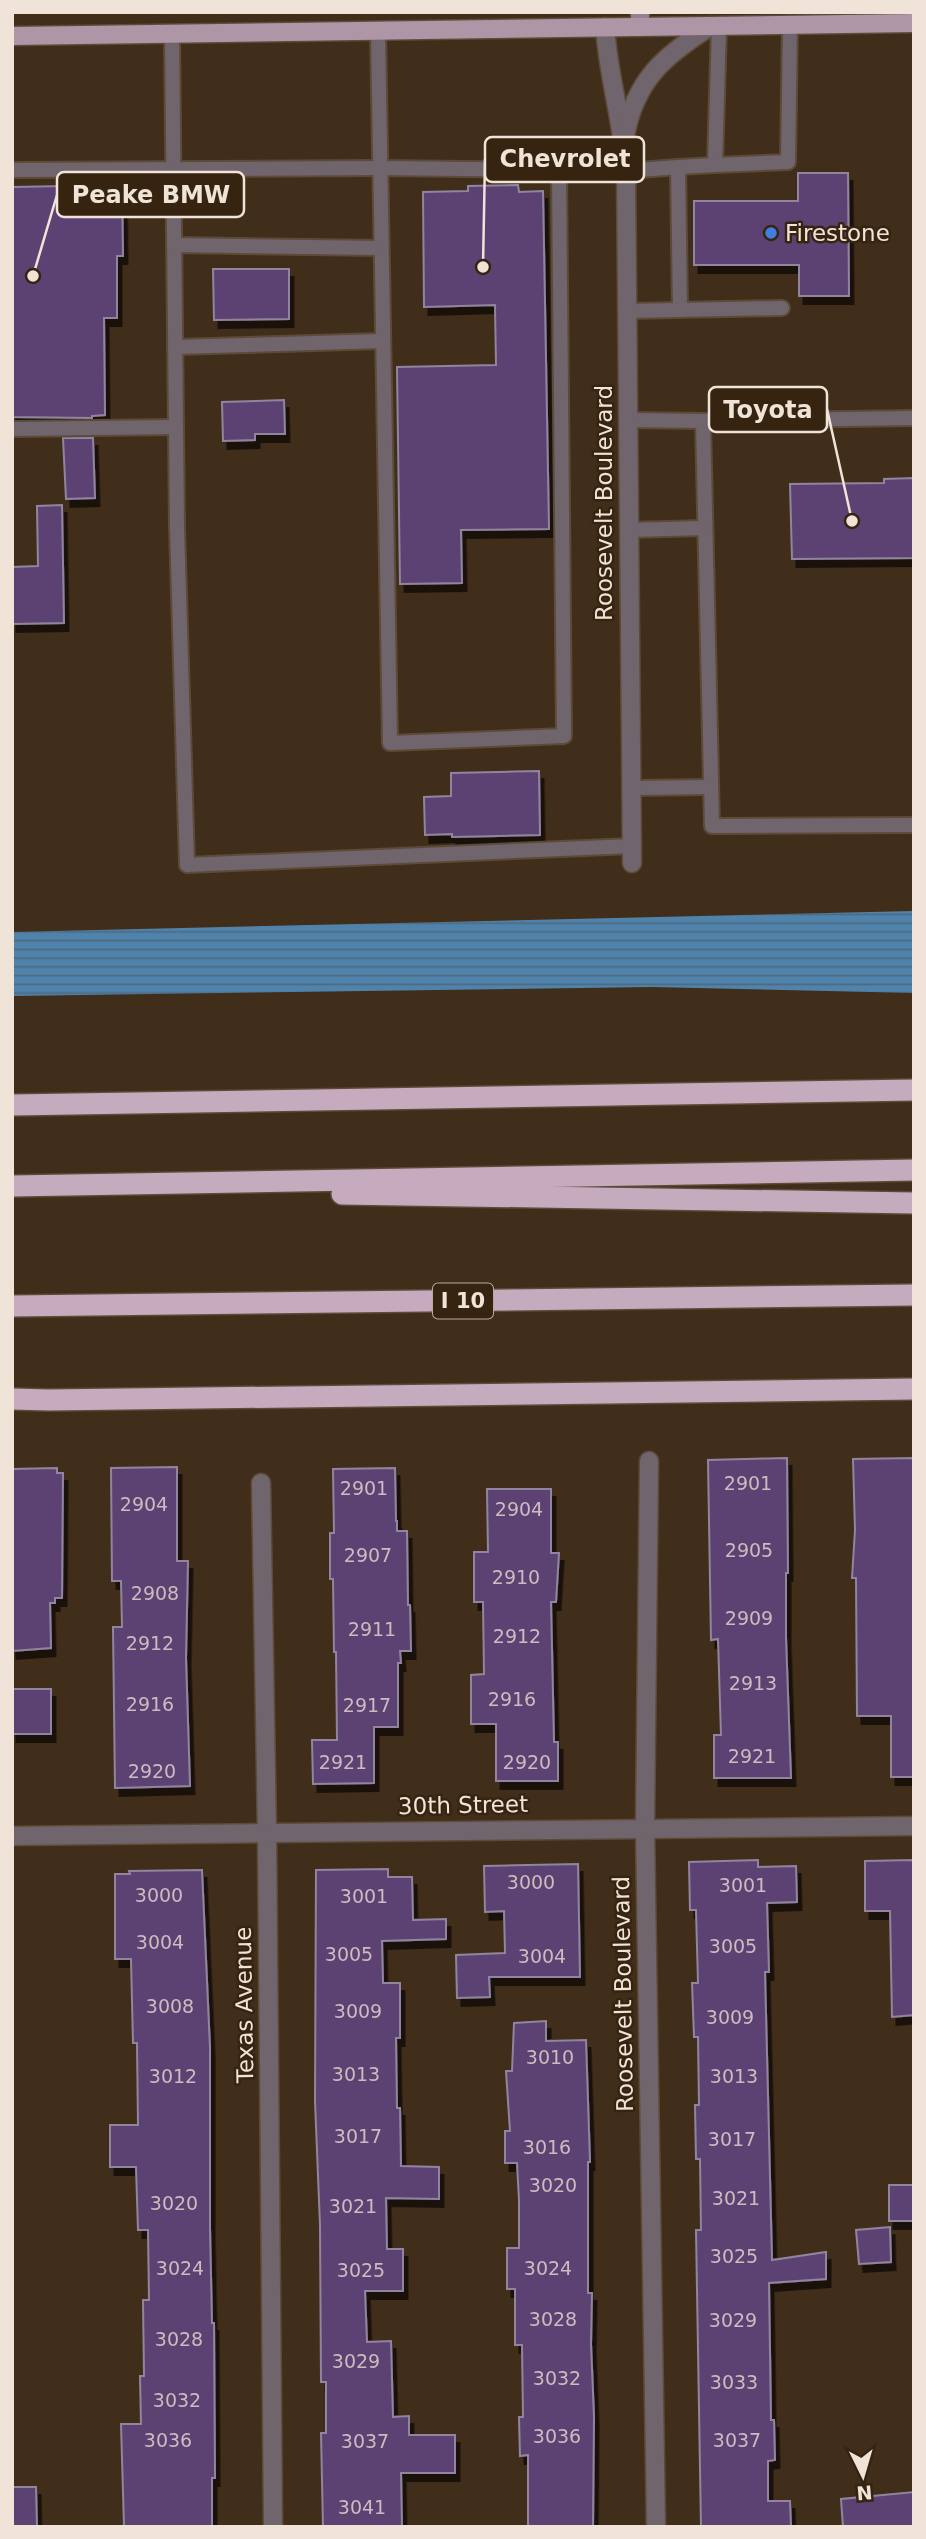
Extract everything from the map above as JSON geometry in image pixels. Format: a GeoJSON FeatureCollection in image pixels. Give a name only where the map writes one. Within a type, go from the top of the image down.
{"type":"FeatureCollection","features":[{"type":"Feature","properties":{"kind":"highway"},"geometry":{"type":"LineString","coordinates":[[12,1105],[914,1090]]}},
{"type":"Feature","properties":{"kind":"highway"},"geometry":{"type":"LineString","coordinates":[[12,1187],[914,1170]]}},
{"type":"Feature","properties":{"kind":"highway"},"geometry":{"type":"LineString","coordinates":[[12,1187],[914,1203]]}},
{"type":"Feature","properties":{"kind":"highway","name":"I 10"},"geometry":{"type":"LineString","coordinates":[[12,1306],[914,1295]]}},
{"type":"Feature","properties":{"kind":"highway"},"geometry":{"type":"LineString","coordinates":[[12,1399],[914,1389]]}},
{"type":"Feature","properties":{"kind":"main road"},"geometry":{"type":"LineString","coordinates":[[876,24],[890,12]]}},
{"type":"Feature","properties":{"kind":"main road"},"geometry":{"type":"LineString","coordinates":[[12,36],[378,31],[605,20],[715,26],[765,19],[790,25],[914,23]]}},
{"type":"Feature","properties":{"kind":"street","name":"Roosevelt Boulevard"},"geometry":{"type":"LineString","coordinates":[[605,20],[611,85],[624,143],[626,171],[632,855]]}},
{"type":"Feature","properties":{"kind":"street","name":"Roosevelt Boulevard"},"geometry":{"type":"LineString","coordinates":[[624,143],[629,114],[642,86],[657,65],[683,43],[715,26]]}},
{"type":"Feature","properties":{"kind":"street","name":"Roosevelt Boulevard"},"geometry":{"type":"LineString","coordinates":[[649,1461],[645,1827],[656,2527]]}},
{"type":"Feature","properties":{"kind":"street","name":"Texas Avenue"},"geometry":{"type":"LineString","coordinates":[[261,1483],[273,2527]]}},
{"type":"Feature","properties":{"kind":"street","name":"30th Street"},"geometry":{"type":"LineString","coordinates":[[12,1836],[914,1826]]}},
{"type":"Feature","properties":{"kind":"lane"},"geometry":{"type":"LineString","coordinates":[[12,170],[379,168],[626,171],[788,162],[790,25]]}},
{"type":"Feature","properties":{"kind":"lane"},"geometry":{"type":"LineString","coordinates":[[715,26],[715,164]]}},
{"type":"Feature","properties":{"kind":"lane"},"geometry":{"type":"LineString","coordinates":[[378,31],[390,743],[564,736],[559,170]]}},
{"type":"Feature","properties":{"kind":"lane"},"geometry":{"type":"LineString","coordinates":[[172,34],[176,427],[187,865],[632,855]]}},
{"type":"Feature","properties":{"kind":"lane"},"geometry":{"type":"LineString","coordinates":[[678,167],[680,310]]}},
{"type":"Feature","properties":{"kind":"lane"},"geometry":{"type":"LineString","coordinates":[[174,245],[381,248]]}},
{"type":"Feature","properties":{"kind":"lane"},"geometry":{"type":"LineString","coordinates":[[627,312],[782,308]]}},
{"type":"Feature","properties":{"kind":"lane"},"geometry":{"type":"LineString","coordinates":[[175,347],[382,341]]}},
{"type":"Feature","properties":{"kind":"lane"},"geometry":{"type":"LineString","coordinates":[[628,420],[914,418]]}},
{"type":"Feature","properties":{"kind":"lane"},"geometry":{"type":"LineString","coordinates":[[703,421],[712,826],[914,825]]}},
{"type":"Feature","properties":{"kind":"lane"},"geometry":{"type":"LineString","coordinates":[[12,429],[176,427]]}},
{"type":"Feature","properties":{"kind":"lane"},"geometry":{"type":"LineString","coordinates":[[629,530],[705,527]]}},
{"type":"Feature","properties":{"kind":"lane"},"geometry":{"type":"LineString","coordinates":[[631,788],[711,786]]}},
{"type":"Feature","properties":{"kind":"water"},"geometry":{"type":"Polygon","coordinates":[[[914,911],[914,993],[652,987],[12,996],[12,932],[914,911]]]}},
{"type":"Feature","properties":{"kind":"building","name":"Firestone"},"geometry":{"type":"Polygon","coordinates":[[[798,173],[848,173],[849,296],[799,296],[799,265],[694,265],[694,201],[798,201],[798,173]]]}},
{"type":"Feature","properties":{"kind":"building"},"geometry":{"type":"Polygon","coordinates":[[[122,185],[123,256],[117,256],[117,318],[104,318],[105,415],[92,418],[12,417],[12,187],[122,185]]]}},
{"type":"Feature","properties":{"kind":"building"},"geometry":{"type":"Polygon","coordinates":[[[518,185],[519,192],[543,191],[549,529],[461,530],[462,583],[400,584],[397,367],[496,365],[495,305],[424,307],[423,192],[468,191],[468,186],[518,185]]]}},
{"type":"Feature","properties":{"kind":"building"},"geometry":{"type":"Polygon","coordinates":[[[213,269],[289,269],[289,319],[214,320],[213,269]]]}},
{"type":"Feature","properties":{"kind":"building"},"geometry":{"type":"Polygon","coordinates":[[[284,400],[285,434],[255,434],[255,440],[223,441],[222,402],[284,400]]]}},
{"type":"Feature","properties":{"kind":"building"},"geometry":{"type":"Polygon","coordinates":[[[63,438],[93,438],[95,498],[66,499],[63,438]]]}},
{"type":"Feature","properties":{"kind":"building"},"geometry":{"type":"Polygon","coordinates":[[[914,478],[914,558],[792,559],[790,484],[884,483],[884,479],[914,478]]]}},
{"type":"Feature","properties":{"kind":"building"},"geometry":{"type":"Polygon","coordinates":[[[62,505],[64,623],[12,624],[12,567],[38,566],[37,506],[62,505]]]}},
{"type":"Feature","properties":{"kind":"building"},"geometry":{"type":"Polygon","coordinates":[[[539,771],[540,835],[425,835],[424,797],[451,796],[451,773],[539,771]]]}},
{"type":"Feature","properties":{"kind":"building"},"geometry":{"type":"Polygon","coordinates":[[[787,1458],[786,1638],[791,1778],[714,1778],[714,1735],[721,1735],[718,1639],[711,1640],[708,1460],[787,1458]]]}},
{"type":"Feature","properties":{"kind":"building"},"geometry":{"type":"Polygon","coordinates":[[[914,1458],[914,1777],[891,1777],[891,1716],[857,1716],[856,1578],[852,1578],[855,1530],[853,1459],[914,1458]]]}},
{"type":"Feature","properties":{"kind":"building"},"geometry":{"type":"Polygon","coordinates":[[[177,1467],[177,1561],[188,1561],[186,1658],[190,1786],[115,1788],[113,1627],[122,1627],[121,1581],[112,1581],[111,1468],[177,1467]]]}},
{"type":"Feature","properties":{"kind":"building"},"geometry":{"type":"Polygon","coordinates":[[[57,1468],[57,1473],[63,1473],[62,1598],[55,1598],[55,1603],[50,1603],[51,1648],[12,1651],[12,1469],[57,1468]]]}},
{"type":"Feature","properties":{"kind":"building"},"geometry":{"type":"Polygon","coordinates":[[[395,1468],[397,1531],[407,1531],[411,1651],[400,1651],[398,1727],[374,1727],[374,1783],[313,1784],[312,1740],[337,1740],[333,1579],[330,1579],[330,1533],[334,1533],[333,1469],[395,1468]]]}},
{"type":"Feature","properties":{"kind":"building"},"geometry":{"type":"Polygon","coordinates":[[[487,1489],[551,1489],[551,1553],[559,1553],[556,1602],[551,1602],[554,1742],[558,1742],[558,1781],[496,1781],[496,1724],[471,1724],[471,1675],[484,1674],[483,1602],[474,1602],[474,1552],[488,1552],[487,1489]]]}},
{"type":"Feature","properties":{"kind":"building"},"geometry":{"type":"Polygon","coordinates":[[[12,1689],[51,1689],[51,1734],[12,1734],[12,1689]]]}},
{"type":"Feature","properties":{"kind":"building"},"geometry":{"type":"Polygon","coordinates":[[[758,1860],[758,1867],[796,1866],[797,1902],[767,1903],[769,1972],[765,1972],[772,2260],[826,2252],[826,2279],[769,2283],[771,2420],[774,2420],[775,2460],[768,2461],[768,2501],[790,2501],[791,2527],[701,2527],[696,2230],[701,2230],[700,2159],[696,2159],[695,2105],[699,2105],[698,2037],[694,2037],[692,1983],[698,1983],[696,1910],[690,1910],[689,1862],[758,1860]]]}},
{"type":"Feature","properties":{"kind":"building"},"geometry":{"type":"Polygon","coordinates":[[[914,1860],[914,2015],[892,2017],[890,1911],[865,1911],[865,1861],[914,1860]]]}},
{"type":"Feature","properties":{"kind":"building"},"geometry":{"type":"Polygon","coordinates":[[[578,1864],[580,1977],[489,1977],[490,1997],[457,1998],[456,1955],[505,1953],[504,1911],[485,1912],[484,1866],[578,1864]]]}},
{"type":"Feature","properties":{"kind":"building"},"geometry":{"type":"Polygon","coordinates":[[[388,1869],[388,1877],[412,1877],[413,1920],[446,1919],[446,1939],[382,1941],[383,1983],[400,1983],[400,2038],[396,2038],[401,2166],[439,2167],[439,2199],[386,2198],[387,2249],[403,2249],[403,2291],[365,2291],[367,2342],[391,2341],[393,2417],[409,2416],[409,2435],[455,2435],[455,2473],[401,2473],[402,2527],[323,2527],[321,2433],[326,2433],[326,2382],[321,2382],[320,2225],[315,2101],[316,1870],[388,1869]]]}},
{"type":"Feature","properties":{"kind":"building"},"geometry":{"type":"Polygon","coordinates":[[[202,1870],[210,2048],[210,2229],[214,2323],[215,2478],[212,2478],[212,2527],[124,2526],[121,2424],[141,2424],[140,2376],[144,2376],[143,2300],[149,2300],[148,2230],[138,2230],[136,2167],[110,2167],[110,2125],[138,2125],[137,2043],[133,2043],[131,1959],[115,1959],[115,1874],[130,1874],[129,1871],[202,1870]]]}},
{"type":"Feature","properties":{"kind":"building"},"geometry":{"type":"Polygon","coordinates":[[[546,2021],[546,2041],[586,2040],[590,2162],[588,2293],[592,2293],[594,2417],[593,2527],[528,2527],[528,2455],[520,2456],[519,2417],[523,2417],[522,2345],[515,2345],[515,2289],[507,2289],[507,2248],[519,2248],[519,2200],[517,2163],[505,2163],[505,2131],[510,2131],[506,2071],[512,2071],[514,2023],[546,2021]]]}},
{"type":"Feature","properties":{"kind":"building"},"geometry":{"type":"Polygon","coordinates":[[[889,2185],[914,2185],[914,2221],[889,2221],[889,2185]]]}},
{"type":"Feature","properties":{"kind":"building"},"geometry":{"type":"Polygon","coordinates":[[[890,2227],[891,2262],[859,2264],[856,2230],[890,2227]]]}},
{"type":"Feature","properties":{"kind":"building"},"geometry":{"type":"Polygon","coordinates":[[[12,2487],[36,2487],[37,2527],[12,2527],[12,2487]]]}},
{"type":"Feature","properties":{"kind":"building"},"geometry":{"type":"Polygon","coordinates":[[[914,2492],[914,2526],[843,2527],[841,2499],[914,2492]]]}},
{"type":"Feature","properties":{"kind":"place","name":"Firestone"},"geometry":{"type":"Point","coordinates":[771,233]}},
{"type":"Feature","properties":{"kind":"place","name":"Chevrolet"},"geometry":{"type":"Point","coordinates":[483,267]}},
{"type":"Feature","properties":{"kind":"place","name":"Peake BMW"},"geometry":{"type":"Point","coordinates":[33,276]}},
{"type":"Feature","properties":{"kind":"place","name":"Toyota"},"geometry":{"type":"Point","coordinates":[852,521]}}]}
